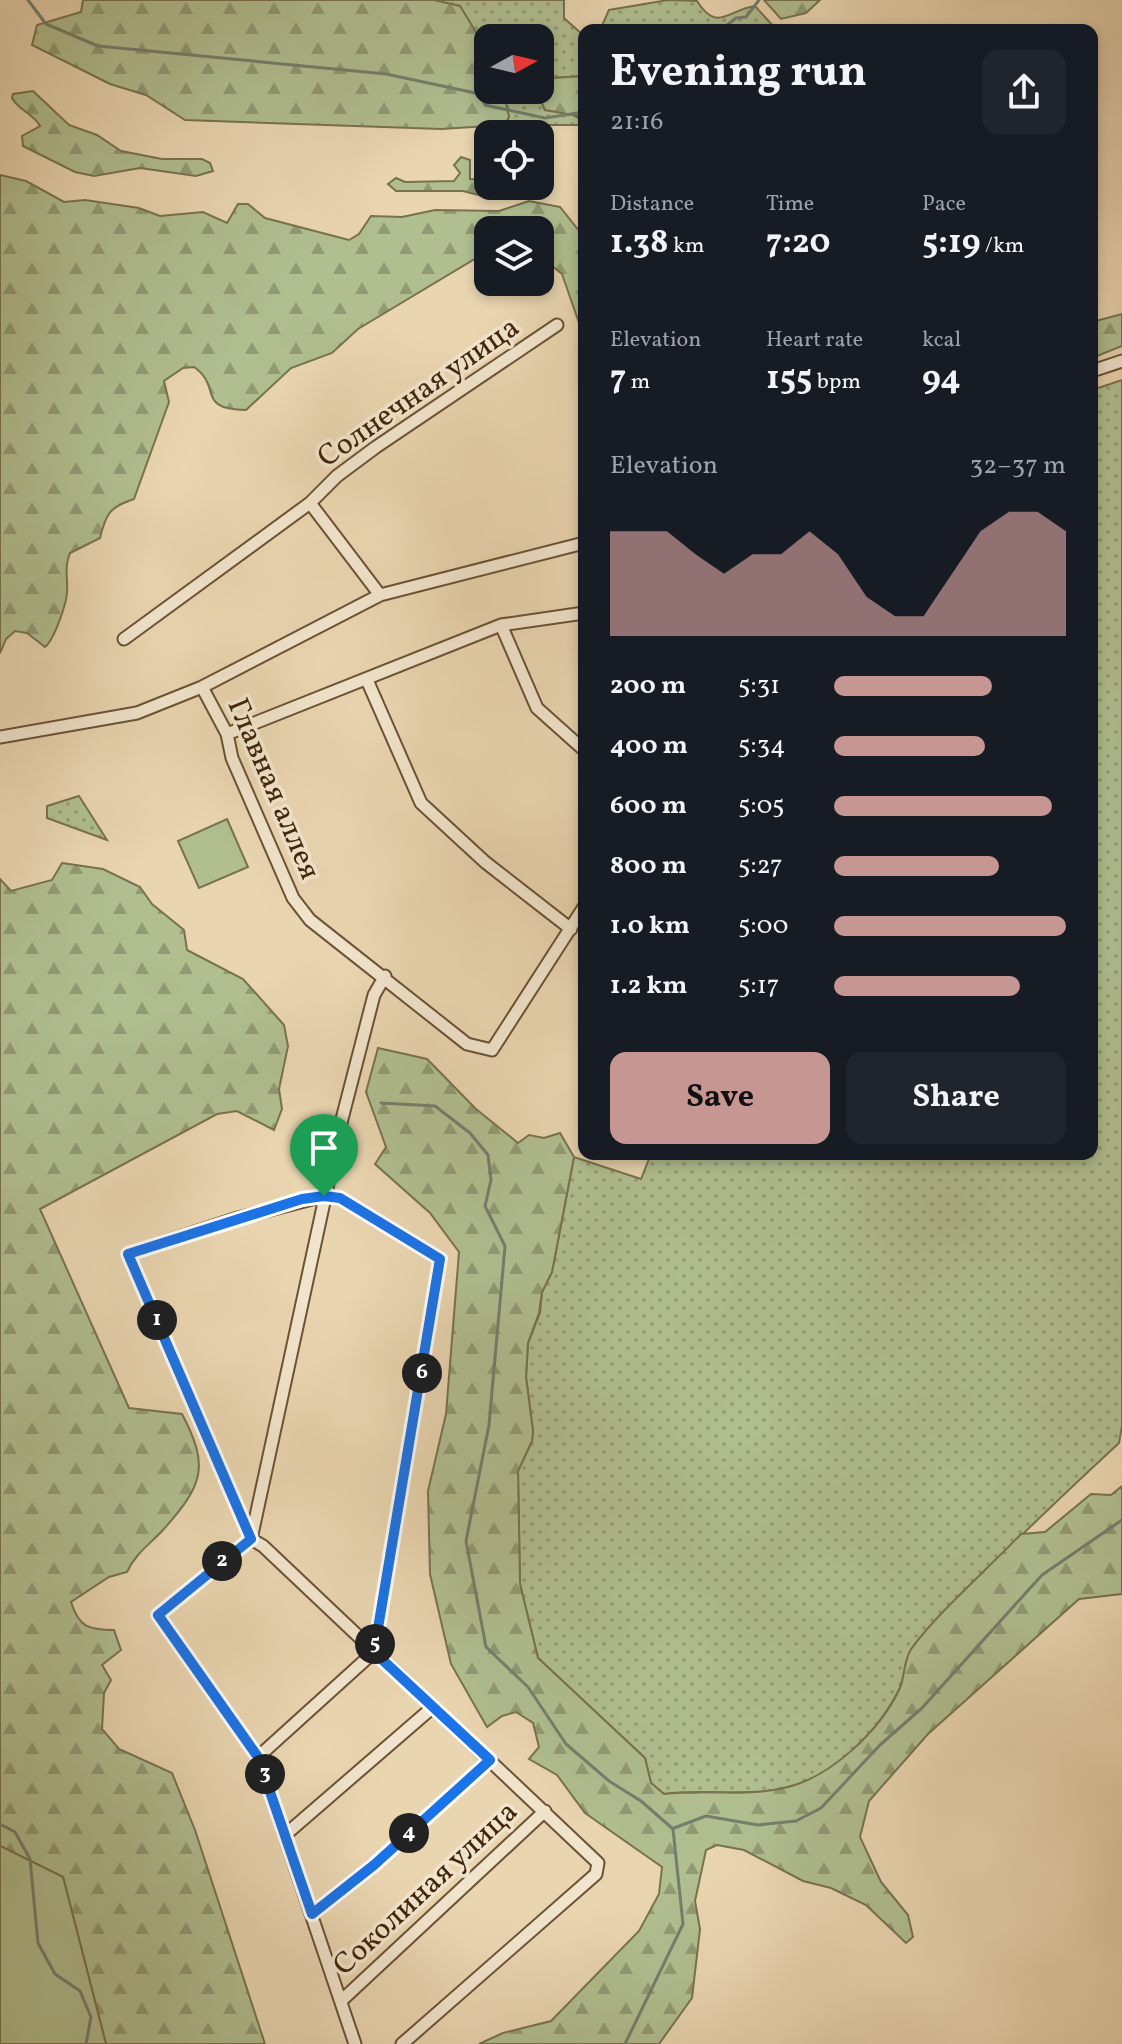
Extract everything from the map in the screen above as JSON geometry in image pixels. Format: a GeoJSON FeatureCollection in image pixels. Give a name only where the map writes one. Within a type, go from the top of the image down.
{"type":"FeatureCollection","features":[{"type":"Feature","properties":{"kind":"street","name":"Солнечная улица"},"geometry":{"type":"LineString","coordinates":[[124,639],[310,503],[337,476],[410,422],[557,325]]}},
{"type":"Feature","properties":{"kind":"street"},"geometry":{"type":"LineString","coordinates":[[1098,369],[1122,361]]}},
{"type":"Feature","properties":{"kind":"street","name":"Солнечная улица"},"geometry":{"type":"LineString","coordinates":[[310,503],[380,595]]}},
{"type":"Feature","properties":{"kind":"street"},"geometry":{"type":"LineString","coordinates":[[0,737],[137,713],[202,687],[380,595],[578,545]]}},
{"type":"Feature","properties":{"kind":"street"},"geometry":{"type":"LineString","coordinates":[[227,734],[501,625],[578,614]]}},
{"type":"Feature","properties":{"kind":"street"},"geometry":{"type":"LineString","coordinates":[[501,625],[537,708],[578,745]]}},
{"type":"Feature","properties":{"kind":"street"},"geometry":{"type":"LineString","coordinates":[[367,680],[421,803],[485,862],[571,929],[578,917]]}},
{"type":"Feature","properties":{"kind":"street","name":"Главная аллея"},"geometry":{"type":"LineString","coordinates":[[202,687],[227,734],[232,758],[293,898],[310,920],[385,976],[467,1044],[492,1050],[571,929]]}},
{"type":"Feature","properties":{"kind":"street"},"geometry":{"type":"LineString","coordinates":[[355,2044],[258,1757],[158,1615],[251,1539],[324,1196],[374,995],[385,976]]}},
{"type":"Feature","properties":{"kind":"street"},"geometry":{"type":"LineString","coordinates":[[258,1757],[374,1652],[440,1259],[340,1198],[324,1196],[302,1199],[128,1254],[251,1539],[263,1546],[374,1652],[595,1858],[598,1863],[596,1874],[402,2044]]}},
{"type":"Feature","properties":{"kind":"street"},"geometry":{"type":"LineString","coordinates":[[285,1835],[433,1707]]}},
{"type":"Feature","properties":{"kind":"street"},"geometry":{"type":"LineString","coordinates":[[312,1914],[374,1865],[490,1760]]}},
{"type":"Feature","properties":{"kind":"street","name":"Соколиная улица"},"geometry":{"type":"LineString","coordinates":[[341,2001],[545,1811]]}},
{"type":"Feature","properties":{"kind":"green space"},"geometry":{"type":"Polygon","coordinates":[[[83,0],[434,0],[460,6],[474,29],[474,104],[506,104],[509,117],[507,120],[474,120],[474,127],[441,129],[185,120],[146,95],[110,84],[32,45],[37,25],[81,12],[83,0]]]}},
{"type":"Feature","properties":{"kind":"green space"},"geometry":{"type":"Polygon","coordinates":[[[434,0],[564,0],[564,18],[578,31],[578,76],[554,78],[554,24],[474,24],[474,39],[434,0]]]}},
{"type":"Feature","properties":{"kind":"green space"},"geometry":{"type":"Polygon","coordinates":[[[668,0],[697,1],[704,11],[717,18],[755,6],[771,24],[603,24],[609,10],[668,0]]]}},
{"type":"Feature","properties":{"kind":"green space"},"geometry":{"type":"Polygon","coordinates":[[[764,0],[820,0],[806,13],[781,19],[764,0]]]}},
{"type":"Feature","properties":{"kind":"green space"},"geometry":{"type":"Polygon","coordinates":[[[578,76],[578,116],[545,110],[542,104],[554,104],[554,78],[578,76]]]}},
{"type":"Feature","properties":{"kind":"green space"},"geometry":{"type":"Polygon","coordinates":[[[33,91],[69,125],[97,135],[121,151],[162,159],[202,159],[210,163],[213,171],[196,176],[140,168],[94,176],[75,172],[23,146],[22,136],[40,126],[12,98],[13,94],[33,91]]]}},
{"type":"Feature","properties":{"kind":"green space"},"geometry":{"type":"Polygon","coordinates":[[[554,102],[578,118],[578,125],[554,125],[554,120],[507,120],[506,104],[554,102]]]}},
{"type":"Feature","properties":{"kind":"green space"},"geometry":{"type":"Polygon","coordinates":[[[461,157],[470,160],[474,194],[463,191],[396,191],[388,184],[396,178],[405,182],[454,181],[460,173],[454,165],[461,157]]]}},
{"type":"Feature","properties":{"kind":"green space"},"geometry":{"type":"Polygon","coordinates":[[[0,175],[26,181],[64,202],[85,200],[139,208],[160,216],[203,212],[227,223],[238,204],[248,204],[265,218],[349,240],[359,234],[371,216],[402,217],[435,210],[499,211],[529,201],[560,207],[578,230],[578,320],[562,274],[554,267],[554,216],[474,216],[474,259],[358,329],[332,353],[291,368],[246,410],[220,406],[207,382],[194,367],[183,368],[164,381],[169,402],[134,499],[110,512],[100,538],[70,553],[66,598],[52,637],[45,647],[27,633],[15,631],[6,639],[0,653],[0,175]]]}},
{"type":"Feature","properties":{"kind":"green space"},"geometry":{"type":"Polygon","coordinates":[[[1122,314],[1122,346],[1098,356],[1098,320],[1122,314]]]}},
{"type":"Feature","properties":{"kind":"green space"},"geometry":{"type":"Polygon","coordinates":[[[1122,380],[1122,1426],[1119,1443],[923,1634],[909,1652],[900,1688],[884,1714],[839,1763],[813,1779],[774,1790],[664,1794],[651,1783],[645,1758],[538,1658],[520,1584],[518,1471],[532,1441],[533,1431],[526,1377],[528,1343],[540,1313],[542,1292],[552,1272],[574,1157],[641,1179],[649,1160],[1098,1160],[1098,388],[1122,380]]]}},
{"type":"Feature","properties":{"kind":"green space"},"geometry":{"type":"Polygon","coordinates":[[[79,796],[107,840],[47,818],[47,806],[79,796]]]}},
{"type":"Feature","properties":{"kind":"green space"},"geometry":{"type":"Polygon","coordinates":[[[227,819],[248,867],[199,888],[178,841],[227,819]]]}},
{"type":"Feature","properties":{"kind":"green space"},"geometry":{"type":"Polygon","coordinates":[[[62,863],[103,869],[140,887],[152,904],[184,930],[187,950],[243,979],[284,1025],[288,1046],[279,1089],[282,1109],[274,1130],[237,1111],[217,1114],[40,1209],[129,1408],[182,1414],[196,1448],[198,1475],[187,1500],[176,1514],[138,1554],[127,1572],[109,1577],[71,1602],[81,1622],[91,1628],[114,1630],[121,1650],[102,1665],[111,1680],[104,1693],[102,1729],[119,1749],[172,1773],[195,1830],[265,2044],[106,2044],[63,1877],[0,1846],[0,879],[11,891],[52,880],[62,863]]]}},
{"type":"Feature","properties":{"kind":"green space"},"geometry":{"type":"Polygon","coordinates":[[[378,1048],[427,1059],[476,1109],[518,1143],[529,1135],[544,1138],[560,1133],[574,1157],[552,1272],[542,1292],[539,1313],[528,1343],[526,1377],[533,1431],[532,1441],[518,1471],[520,1584],[538,1658],[645,1758],[651,1783],[664,1794],[769,1791],[801,1783],[836,1763],[867,1736],[891,1704],[900,1688],[909,1652],[923,1634],[1021,1534],[1045,1532],[1091,1494],[1111,1495],[1122,1486],[1122,1594],[1079,1599],[928,1734],[869,1801],[860,1837],[881,1882],[908,1915],[913,1937],[906,1943],[866,1905],[831,1888],[803,1881],[744,1850],[717,1845],[706,1850],[695,1901],[700,1929],[692,1998],[659,2044],[479,2044],[503,2033],[551,2021],[639,1931],[659,1894],[662,1867],[585,1813],[557,1775],[529,1759],[539,1747],[533,1723],[516,1712],[502,1716],[487,1727],[451,1664],[430,1574],[428,1491],[446,1414],[459,1252],[430,1213],[375,1164],[386,1147],[366,1092],[378,1048]]]}},
{"type":"Feature","properties":{"kind":"green space"},"geometry":{"type":"Polygon","coordinates":[[[0,1846],[63,1877],[106,2044],[0,2044],[0,1846]]]}},
{"type":"Feature","properties":{"kind":"waterway"},"geometry":{"type":"LineString","coordinates":[[28,0],[46,24],[98,46],[386,74],[480,94],[485,105],[545,118],[578,113]]}},
{"type":"Feature","properties":{"kind":"waterway"},"geometry":{"type":"LineString","coordinates":[[728,24],[736,18],[746,17],[759,0]]}},
{"type":"Feature","properties":{"kind":"waterway"},"geometry":{"type":"LineString","coordinates":[[381,1103],[435,1106],[470,1133],[488,1155],[491,1180],[485,1206],[505,1246],[489,1425],[466,1541],[486,1647],[528,1687],[566,1744],[673,1829],[683,1924],[625,2044]]}},
{"type":"Feature","properties":{"kind":"waterway"},"geometry":{"type":"LineString","coordinates":[[674,1828],[706,1816],[758,1825],[796,1821],[821,1808],[880,1745],[922,1708],[1042,1575],[1122,1520]]}},
{"type":"Feature","properties":{"kind":"waterway"},"geometry":{"type":"LineString","coordinates":[[0,1824],[15,1832],[30,1859],[38,1943],[55,1974],[80,1991],[91,2017],[86,2044]]}},
{"type":"Feature","properties":{"kind":"route"},"geometry":{"type":"LineString","coordinates":[[324,1196],[340,1198],[440,1259],[374,1652],[490,1760],[374,1865],[312,1914],[258,1757],[158,1615],[251,1539],[128,1254],[302,1199],[324,1196]]}}]}
